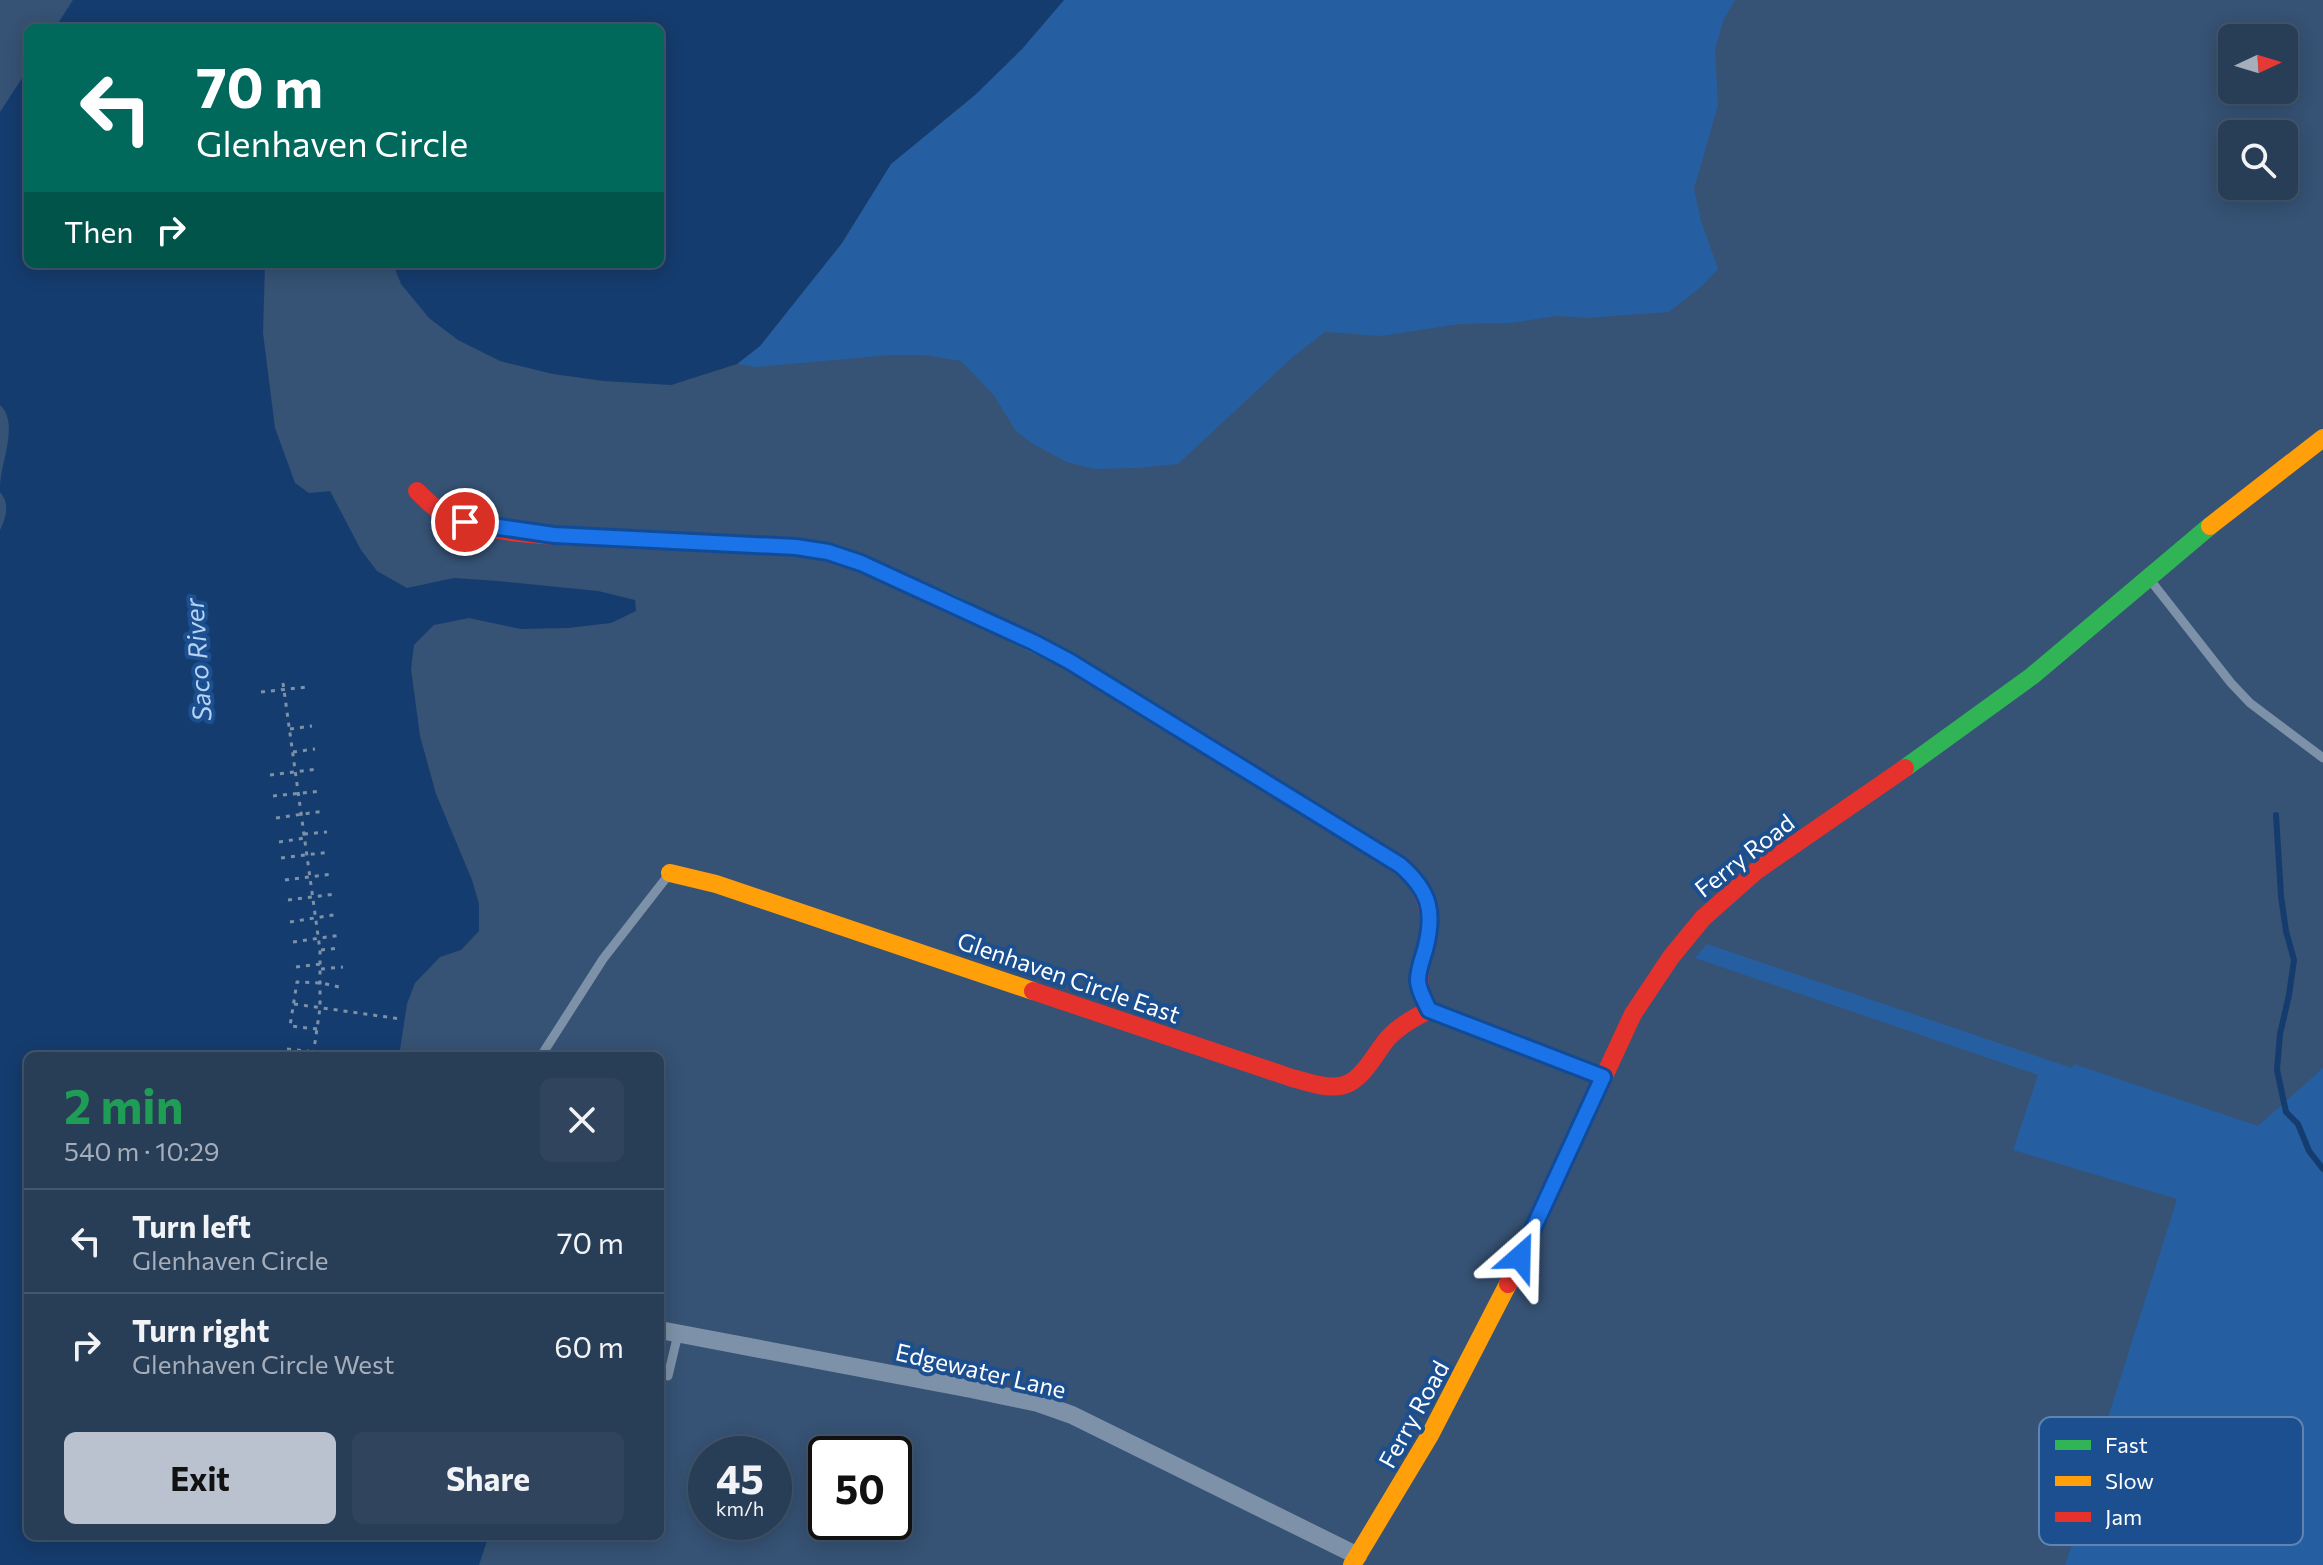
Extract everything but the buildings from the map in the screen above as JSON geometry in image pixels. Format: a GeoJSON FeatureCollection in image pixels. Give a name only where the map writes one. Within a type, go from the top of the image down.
{"type":"FeatureCollection","features":[{"type":"Feature","properties":{"kind":"street","name":"Ferry Road"},"geometry":{"type":"LineString","coordinates":[[1355,1561],[1475,1351],[1633,1014],[1657,976],[1703,918],[1756,871],[1933,749],[2032,676],[2213,524],[2323,438]]}},
{"type":"Feature","properties":{"kind":"street"},"geometry":{"type":"LineString","coordinates":[[417,491],[433,507],[453,518],[517,531],[796,547],[828,552],[891,576],[1033,642],[1069,661],[1412,875],[1429,905],[1430,932],[1418,983],[1429,1010],[1603,1077]]}},
{"type":"Feature","properties":{"kind":"street","name":"Glenhaven Circle East"},"geometry":{"type":"LineString","coordinates":[[670,873],[716,884],[1318,1085],[1336,1086],[1354,1079],[1401,1025],[1429,1010]]}},
{"type":"Feature","properties":{"kind":"street","name":"Edgewater Lane"},"geometry":{"type":"LineString","coordinates":[[669,1332],[994,1393],[1055,1408],[1203,1478],[1355,1561]]}},
{"type":"Feature","properties":{"kind":"lane"},"geometry":{"type":"LineString","coordinates":[[2149,578],[2250,703],[2323,758]]}},
{"type":"Feature","properties":{"kind":"lane"},"geometry":{"type":"LineString","coordinates":[[544,1052],[603,959],[670,873]]}},
{"type":"Feature","properties":{"kind":"lane"},"geometry":{"type":"LineString","coordinates":[[668,1376],[669,1332]]}},
{"type":"Feature","properties":{"kind":"path"},"geometry":{"type":"LineString","coordinates":[[283,683],[320,950],[322,983],[314,1052]]}},
{"type":"Feature","properties":{"kind":"path"},"geometry":{"type":"LineString","coordinates":[[261,692],[307,687]]}},
{"type":"Feature","properties":{"kind":"path"},"geometry":{"type":"LineString","coordinates":[[290,729],[312,726]]}},
{"type":"Feature","properties":{"kind":"path"},"geometry":{"type":"LineString","coordinates":[[293,752],[315,749]]}},
{"type":"Feature","properties":{"kind":"path"},"geometry":{"type":"LineString","coordinates":[[270,775],[318,769]]}},
{"type":"Feature","properties":{"kind":"path"},"geometry":{"type":"LineString","coordinates":[[273,796],[322,791]]}},
{"type":"Feature","properties":{"kind":"path"},"geometry":{"type":"LineString","coordinates":[[276,818],[324,811]]}},
{"type":"Feature","properties":{"kind":"path"},"geometry":{"type":"LineString","coordinates":[[279,842],[327,832]]}},
{"type":"Feature","properties":{"kind":"path"},"geometry":{"type":"LineString","coordinates":[[281,858],[330,852]]}},
{"type":"Feature","properties":{"kind":"path"},"geometry":{"type":"LineString","coordinates":[[285,880],[333,874]]}},
{"type":"Feature","properties":{"kind":"path"},"geometry":{"type":"LineString","coordinates":[[288,900],[336,894]]}},
{"type":"Feature","properties":{"kind":"path"},"geometry":{"type":"LineString","coordinates":[[290,922],[339,914]]}},
{"type":"Feature","properties":{"kind":"path"},"geometry":{"type":"LineString","coordinates":[[293,942],[341,935]]}},
{"type":"Feature","properties":{"kind":"path"},"geometry":{"type":"LineString","coordinates":[[320,950],[341,948]]}},
{"type":"Feature","properties":{"kind":"path"},"geometry":{"type":"LineString","coordinates":[[296,967],[343,967]]}},
{"type":"Feature","properties":{"kind":"path"},"geometry":{"type":"LineString","coordinates":[[317,1029],[290,1026],[297,982],[343,988]]}},
{"type":"Feature","properties":{"kind":"path"},"geometry":{"type":"LineString","coordinates":[[294,1004],[401,1019]]}},
{"type":"Feature","properties":{"kind":"path"},"geometry":{"type":"LineString","coordinates":[[287,1049],[303,1052]]}},
{"type":"Feature","properties":{"kind":"shaded area"},"geometry":{"type":"Polygon","coordinates":[[[1064,0],[1735,0],[1723,21],[1715,50],[1718,105],[1694,189],[1701,221],[1718,269],[1669,312],[1459,324],[1381,336],[1325,332],[1294,356],[1178,464],[1138,468],[1094,469],[1067,462],[1033,444],[1016,431],[993,394],[961,361],[925,355],[891,355],[756,367],[737,364],[760,346],[842,243],[891,164],[975,95],[1022,49],[1064,0]]]}},
{"type":"Feature","properties":{"kind":"shaded area"},"geometry":{"type":"Polygon","coordinates":[[[1707,944],[2072,1068],[2074,1064],[2258,1126],[2323,1068],[2323,1565],[2065,1565],[2072,1545],[2303,1545],[2303,1417],[2108,1417],[2177,1199],[2013,1150],[2038,1075],[1695,958],[1707,944]]]}},
{"type":"Feature","properties":{"kind":"water"},"geometry":{"type":"Polygon","coordinates":[[[73,0],[1064,0],[1022,49],[975,95],[891,164],[842,243],[760,346],[737,364],[671,385],[553,374],[500,361],[458,340],[429,318],[401,284],[395,268],[664,268],[664,24],[58,24],[73,0]]]}},
{"type":"Feature","properties":{"kind":"water","name":"Saco River"},"geometry":{"type":"Polygon","coordinates":[[[24,75],[24,268],[265,268],[263,333],[275,428],[295,483],[309,493],[330,491],[361,550],[377,571],[407,588],[454,578],[598,591],[635,600],[636,611],[611,623],[521,629],[469,618],[434,625],[414,645],[411,669],[420,736],[436,794],[472,880],[479,904],[479,931],[461,950],[440,957],[415,983],[407,1004],[400,1052],[24,1052],[24,1540],[487,1540],[479,1565],[0,1565],[0,530],[6,510],[0,487],[9,433],[6,413],[0,405],[0,112],[24,75]]]}},
{"type":"Feature","properties":{"kind":"waterway"},"geometry":{"type":"LineString","coordinates":[[2276,815],[2281,896],[2294,960],[2280,1034],[2277,1070],[2286,1112],[2298,1124],[2309,1151],[2323,1169]]}},
{"type":"Feature","properties":{"kind":"traffic: fast"},"geometry":{"type":"LineString","coordinates":[[1905,768],[2032,676],[2210,526]]}},
{"type":"Feature","properties":{"kind":"traffic: fast"},"geometry":{"type":"LineString","coordinates":[[862,564],[1069,661],[1350,834]]}},
{"type":"Feature","properties":{"kind":"traffic: slow"},"geometry":{"type":"LineString","coordinates":[[2210,526],[2323,438]]}},
{"type":"Feature","properties":{"kind":"traffic: slow"},"geometry":{"type":"LineString","coordinates":[[670,873],[716,884],[1033,991]]}},
{"type":"Feature","properties":{"kind":"traffic: slow"},"geometry":{"type":"LineString","coordinates":[[1352,1565],[1430,1435],[1508,1284]]}},
{"type":"Feature","properties":{"kind":"traffic: jam"},"geometry":{"type":"LineString","coordinates":[[417,491],[451,517],[510,532],[796,547],[833,554],[862,564]]}},
{"type":"Feature","properties":{"kind":"traffic: jam"},"geometry":{"type":"LineString","coordinates":[[1508,1284],[1633,1014],[1671,957],[1703,918],[1756,871],[1905,768]]}},
{"type":"Feature","properties":{"kind":"traffic: jam"},"geometry":{"type":"LineString","coordinates":[[1033,991],[1312,1084],[1347,1084],[1365,1070],[1393,1033],[1429,1010],[1420,984],[1429,923],[1421,889],[1398,865],[1350,834]]}},
{"type":"Feature","properties":{"kind":"route"},"geometry":{"type":"LineString","coordinates":[[465,522],[554,535],[816,549],[861,563],[994,623],[1069,661],[1400,865],[1420,885],[1429,905],[1430,932],[1418,983],[1429,1010],[1603,1077],[1520,1257]]}}]}
